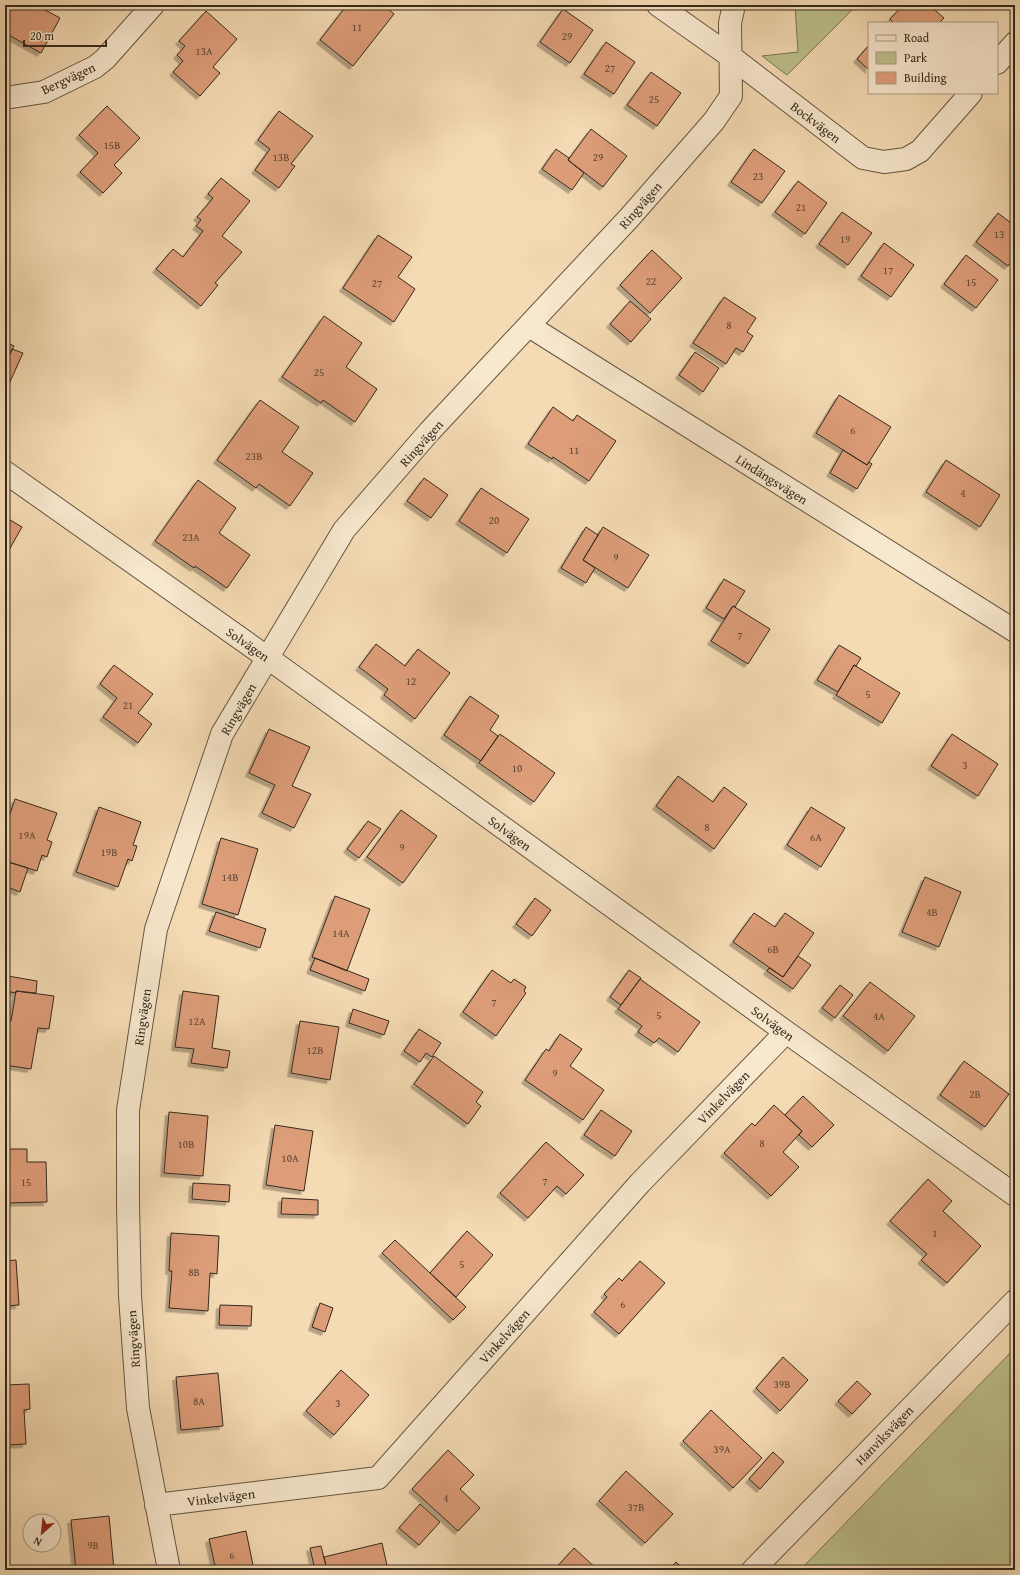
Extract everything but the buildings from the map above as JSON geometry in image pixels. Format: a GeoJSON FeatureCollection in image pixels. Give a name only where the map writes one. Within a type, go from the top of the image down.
{"type":"FeatureCollection","features":[{"type":"Feature","properties":{"kind":"street","name":"Bergvägen"},"geometry":{"type":"LineString","coordinates":[[5,98],[44,92],[95,67],[105,59],[153,5]]}},
{"type":"Feature","properties":{"kind":"street","name":"Bockvägen"},"geometry":{"type":"LineString","coordinates":[[658,5],[730,56],[863,158],[884,162],[906,159],[920,151],[970,94]]}},
{"type":"Feature","properties":{"kind":"street","name":"Ringvägen"},"geometry":{"type":"LineString","coordinates":[[169,1570],[137,1400],[130,1296],[128,1110],[156,929],[222,734],[344,530],[430,432],[630,217],[714,121],[731,96],[730,23],[734,5]]}},
{"type":"Feature","properties":{"kind":"street"},"geometry":{"type":"LineString","coordinates":[[998,63],[1015,43]]}},
{"type":"Feature","properties":{"kind":"street","name":"Lindängsvägen"},"geometry":{"type":"LineString","coordinates":[[529,326],[1015,631]]}},
{"type":"Feature","properties":{"kind":"street","name":"Solvägen"},"geometry":{"type":"LineString","coordinates":[[5,472],[268,658],[786,1032],[1015,1195]]}},
{"type":"Feature","properties":{"kind":"street","name":"Vinkelvägen"},"geometry":{"type":"LineString","coordinates":[[156,1505],[378,1478],[640,1183],[786,1032]]}},
{"type":"Feature","properties":{"kind":"street","name":"Hanviksvägen"},"geometry":{"type":"LineString","coordinates":[[754,1570],[1015,1301]]}},
{"type":"Feature","properties":{"kind":"green space"},"geometry":{"type":"Polygon","coordinates":[[[795,5],[857,5],[787,75],[762,56],[798,52],[795,5]]]}},
{"type":"Feature","properties":{"kind":"green space"},"geometry":{"type":"Polygon","coordinates":[[[1015,1348],[1015,1570],[800,1570],[1015,1348]]]}}]}
